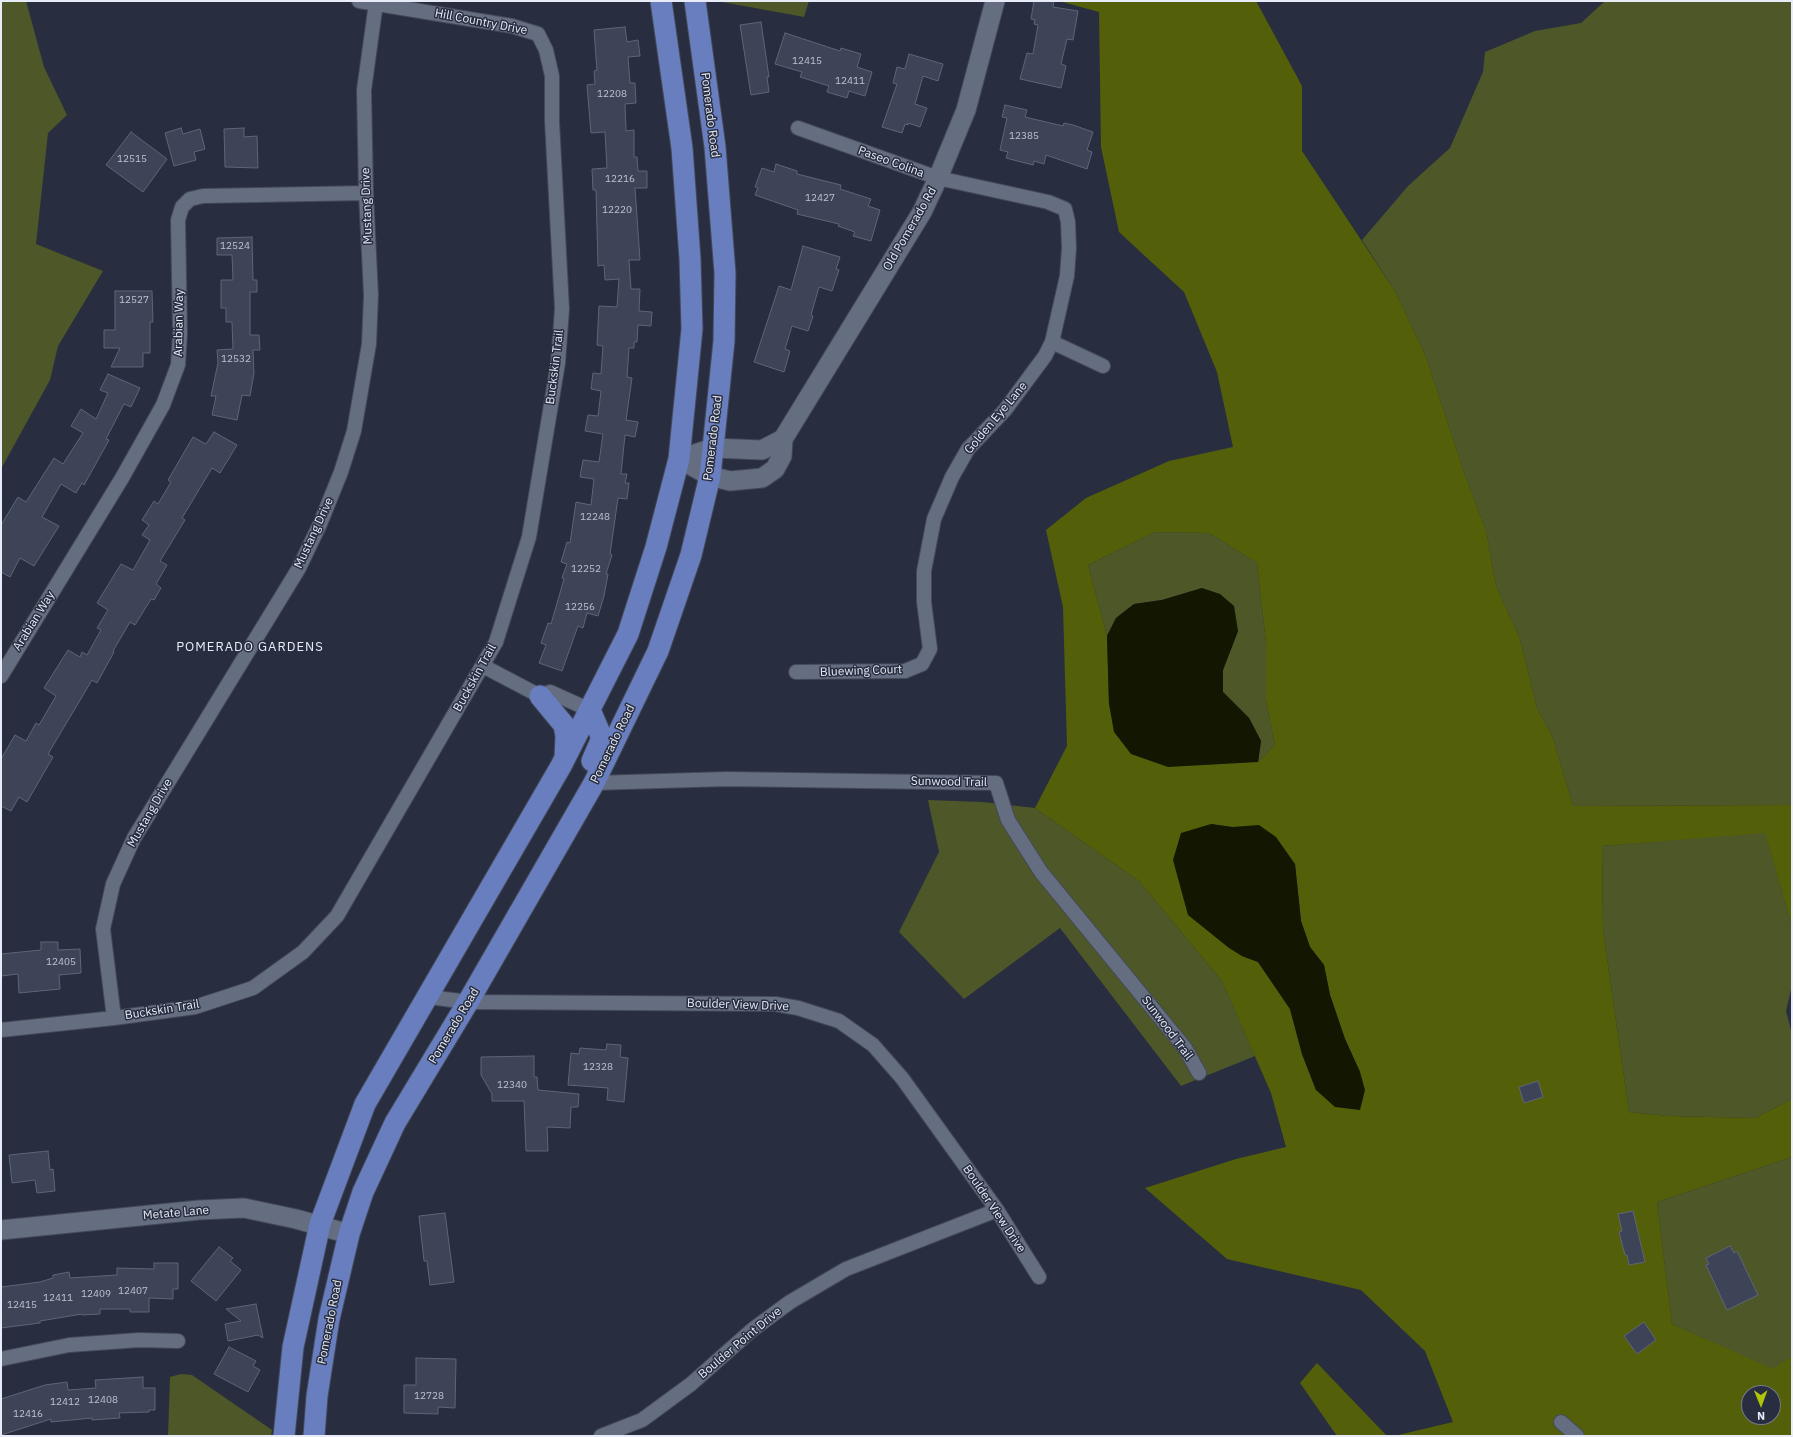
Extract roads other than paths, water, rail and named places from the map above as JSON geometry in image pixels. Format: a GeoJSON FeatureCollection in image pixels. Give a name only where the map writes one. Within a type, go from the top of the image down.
{"type":"FeatureCollection","features":[{"type":"Feature","properties":{"kind":"main road"},"geometry":{"type":"LineString","coordinates":[[284,1436],[293,1347],[320,1224],[365,1104],[429,996],[565,758],[628,634],[656,547],[679,459],[692,329],[690,259],[682,148],[661,1]]}},
{"type":"Feature","properties":{"kind":"main road","name":"Pomerado Road"},"geometry":{"type":"LineString","coordinates":[[314,1436],[324,1342],[349,1234],[363,1192],[395,1123],[468,1002],[594,783],[658,651],[691,555],[710,476],[724,341],[725,273],[715,147],[695,1]]}},
{"type":"Feature","properties":{"kind":"main road"},"geometry":{"type":"LineString","coordinates":[[540,696],[564,725],[566,736],[565,758]]}},
{"type":"Feature","properties":{"kind":"main road"},"geometry":{"type":"LineString","coordinates":[[590,710],[602,738],[592,760],[594,783]]}},
{"type":"Feature","properties":{"kind":"street","name":"Hill Country Drive"},"geometry":{"type":"LineString","coordinates":[[359,1],[512,26],[538,34],[546,50]]}},
{"type":"Feature","properties":{"kind":"street","name":"Old Pomerado Rd"},"geometry":{"type":"LineString","coordinates":[[679,459],[710,476],[730,481],[762,478],[775,469],[782,456],[783,438],[922,212],[938,178],[966,110],[995,1]]}},
{"type":"Feature","properties":{"kind":"street","name":"Mustang Drive"},"geometry":{"type":"LineString","coordinates":[[114,1018],[104,929],[113,884],[134,838],[299,568],[320,524],[341,472],[352,438],[369,344],[371,295],[366,193],[364,90],[376,3]]}},
{"type":"Feature","properties":{"kind":"street","name":"Buckskin Trail"},"geometry":{"type":"LineString","coordinates":[[1,1030],[114,1018],[195,1007],[253,988],[303,952],[337,916],[496,642],[529,537],[558,363],[562,309],[552,121],[552,76],[546,50]]}},
{"type":"Feature","properties":{"kind":"street","name":"Paseo Colina"},"geometry":{"type":"LineString","coordinates":[[798,128],[938,178],[1048,202],[1065,209],[1068,222]]}},
{"type":"Feature","properties":{"kind":"street","name":"Arabian Way"},"geometry":{"type":"LineString","coordinates":[[1,676],[122,478],[163,405],[178,364],[180,333],[178,220],[182,207],[190,199],[203,196],[366,193]]}},
{"type":"Feature","properties":{"kind":"street","name":"Golden Eye Lane"},"geometry":{"type":"LineString","coordinates":[[930,638],[924,602],[925,562],[934,519],[941,500],[968,449],[1005,410],[1045,356],[1052,342],[1067,276],[1068,222]]}},
{"type":"Feature","properties":{"kind":"street"},"geometry":{"type":"LineString","coordinates":[[1052,342],[1103,366]]}},
{"type":"Feature","properties":{"kind":"street","name":"Old Pomerado Rd"},"geometry":{"type":"LineString","coordinates":[[679,459],[713,448],[762,450],[783,438]]}},
{"type":"Feature","properties":{"kind":"street","name":"Bluewing Court"},"geometry":{"type":"LineString","coordinates":[[796,672],[905,670],[922,664],[930,649],[930,638]]}},
{"type":"Feature","properties":{"kind":"street"},"geometry":{"type":"LineString","coordinates":[[482,666],[540,696],[550,692],[590,710]]}},
{"type":"Feature","properties":{"kind":"street","name":"Sunwood Trail"},"geometry":{"type":"LineString","coordinates":[[594,783],[739,779],[996,783],[1008,820],[1041,872],[1185,1048],[1199,1073]]}},
{"type":"Feature","properties":{"kind":"street","name":"Boulder View Drive"},"geometry":{"type":"LineString","coordinates":[[429,996],[468,1002],[775,1004],[798,1008],[839,1021],[873,1045],[902,1078],[997,1210],[1039,1277]]}},
{"type":"Feature","properties":{"kind":"street","name":"Metate Lane"},"geometry":{"type":"LineString","coordinates":[[1,1230],[199,1210],[244,1208],[258,1209],[320,1224],[349,1234]]}},
{"type":"Feature","properties":{"kind":"street","name":"Boulder Point Drive"},"geometry":{"type":"LineString","coordinates":[[601,1436],[642,1420],[691,1384],[752,1330],[796,1298],[846,1269],[997,1210]]}},
{"type":"Feature","properties":{"kind":"street"},"geometry":{"type":"LineString","coordinates":[[1,1359],[69,1345],[139,1340],[178,1341]]}},
{"type":"Feature","properties":{"kind":"street"},"geometry":{"type":"LineString","coordinates":[[1561,1422],[1577,1436]]}},
{"type":"Feature","properties":{"kind":"district","name":"POMERADO GARDENS"},"geometry":{"type":"Point","coordinates":[250,647]}}]}
